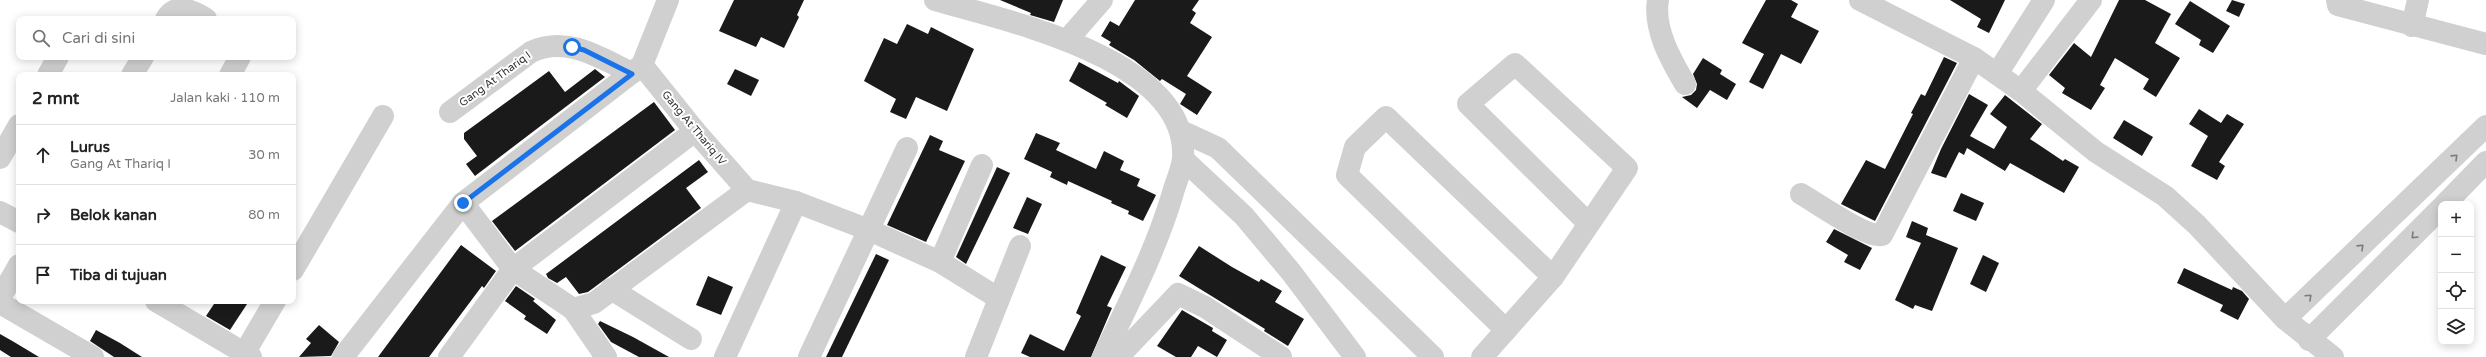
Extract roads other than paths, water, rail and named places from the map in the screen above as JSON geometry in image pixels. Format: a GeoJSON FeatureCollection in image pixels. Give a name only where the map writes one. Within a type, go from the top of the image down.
{"type":"FeatureCollection","features":[{"type":"Feature","properties":{"kind":"street"},"geometry":{"type":"LineString","coordinates":[[343,357],[463,203],[637,69],[668,0]]}},
{"type":"Feature","properties":{"kind":"street"},"geometry":{"type":"LineString","coordinates":[[935,0],[1068,39],[1114,63],[1156,92],[1165,102],[1181,131],[1183,159],[1165,219],[1143,275],[1103,357]]}},
{"type":"Feature","properties":{"kind":"street"},"geometry":{"type":"LineString","coordinates":[[1068,39],[1102,0]]}},
{"type":"Feature","properties":{"kind":"street"},"geometry":{"type":"LineString","coordinates":[[1658,0],[1662,34],[1669,57],[1685,84]]}},
{"type":"Feature","properties":{"kind":"street"},"geometry":{"type":"LineString","coordinates":[[1860,0],[1974,58],[2021,91],[2096,152],[2145,182],[2182,210],[2285,319],[2309,340],[2333,357]]}},
{"type":"Feature","properties":{"kind":"street"},"geometry":{"type":"LineString","coordinates":[[1997,74],[2044,0]]}},
{"type":"Feature","properties":{"kind":"street"},"geometry":{"type":"LineString","coordinates":[[2021,91],[2091,0]]}},
{"type":"Feature","properties":{"kind":"street"},"geometry":{"type":"LineString","coordinates":[[2337,0],[2338,5],[2412,26],[2485,40]]}},
{"type":"Feature","properties":{"kind":"street"},"geometry":{"type":"LineString","coordinates":[[2412,26],[2418,0]]}},
{"type":"Feature","properties":{"kind":"street"},"geometry":{"type":"LineString","coordinates":[[168,16],[171,13],[182,9],[194,11],[202,16]]}},
{"type":"Feature","properties":{"kind":"street","name":"Gang At Thariq I"},"geometry":{"type":"LineString","coordinates":[[450,112],[531,52],[543,46],[558,45],[584,50],[637,69]]}},
{"type":"Feature","properties":{"kind":"street"},"geometry":{"type":"LineString","coordinates":[[1801,194],[1848,222],[1873,234],[1882,235],[1974,58]]}},
{"type":"Feature","properties":{"kind":"street"},"geometry":{"type":"LineString","coordinates":[[50,72],[56,60]]}},
{"type":"Feature","properties":{"kind":"street"},"geometry":{"type":"LineString","coordinates":[[134,72],[141,60]]}},
{"type":"Feature","properties":{"kind":"street"},"geometry":{"type":"LineString","coordinates":[[232,72],[238,60]]}},
{"type":"Feature","properties":{"kind":"street"},"geometry":{"type":"LineString","coordinates":[[1482,357],[1552,277],[1589,224],[1627,168],[1515,64],[1468,104],[1589,224]]}},
{"type":"Feature","properties":{"kind":"street","name":"Gang At Thariq IV"},"geometry":{"type":"LineString","coordinates":[[637,69],[747,190]]}},
{"type":"Feature","properties":{"kind":"street"},"geometry":{"type":"LineString","coordinates":[[296,265],[383,116]]}},
{"type":"Feature","properties":{"kind":"street"},"geometry":{"type":"LineString","coordinates":[[1506,330],[1347,175],[1355,147],[1386,117],[1552,277]]}},
{"type":"Feature","properties":{"kind":"street"},"geometry":{"type":"LineString","coordinates":[[2285,319],[2486,126]]}},
{"type":"Feature","properties":{"kind":"street"},"geometry":{"type":"LineString","coordinates":[[0,158],[16,130]]}},
{"type":"Feature","properties":{"kind":"street"},"geometry":{"type":"LineString","coordinates":[[1181,131],[1218,148],[1433,357]]}},
{"type":"Feature","properties":{"kind":"street"},"geometry":{"type":"LineString","coordinates":[[448,357],[513,269],[695,132]]}},
{"type":"Feature","properties":{"kind":"street"},"geometry":{"type":"LineString","coordinates":[[809,357],[907,148]]}},
{"type":"Feature","properties":{"kind":"street"},"geometry":{"type":"LineString","coordinates":[[1183,159],[1244,216],[1291,272],[1355,357]]}},
{"type":"Feature","properties":{"kind":"street"},"geometry":{"type":"LineString","coordinates":[[2448,201],[2486,162]]}},
{"type":"Feature","properties":{"kind":"street"},"geometry":{"type":"LineString","coordinates":[[940,262],[982,165]]}},
{"type":"Feature","properties":{"kind":"street"},"geometry":{"type":"LineString","coordinates":[[573,309],[591,305],[747,190],[796,202],[869,230],[940,262],[998,298]]}},
{"type":"Feature","properties":{"kind":"street"},"geometry":{"type":"LineString","coordinates":[[725,357],[796,202]]}},
{"type":"Feature","properties":{"kind":"street"},"geometry":{"type":"LineString","coordinates":[[463,203],[513,269],[573,309],[606,357]]}},
{"type":"Feature","properties":{"kind":"street"},"geometry":{"type":"LineString","coordinates":[[2309,340],[2438,211]]}},
{"type":"Feature","properties":{"kind":"street"},"geometry":{"type":"LineString","coordinates":[[0,212],[16,220]]}},
{"type":"Feature","properties":{"kind":"street"},"geometry":{"type":"LineString","coordinates":[[976,357],[998,298],[1020,246]]}},
{"type":"Feature","properties":{"kind":"street"},"geometry":{"type":"LineString","coordinates":[[0,298],[16,270]]}},
{"type":"Feature","properties":{"kind":"street"},"geometry":{"type":"LineString","coordinates":[[2333,274],[2355,295]]}},
{"type":"Feature","properties":{"kind":"street"},"geometry":{"type":"LineString","coordinates":[[611,289],[692,339]]}},
{"type":"Feature","properties":{"kind":"street"},"geometry":{"type":"LineString","coordinates":[[1118,357],[1178,294],[1205,307],[1280,357]]}},
{"type":"Feature","properties":{"kind":"street"},"geometry":{"type":"LineString","coordinates":[[0,303],[93,357]]}},
{"type":"Feature","properties":{"kind":"street"},"geometry":{"type":"LineString","coordinates":[[161,304],[246,356],[273,304]]}}]}
